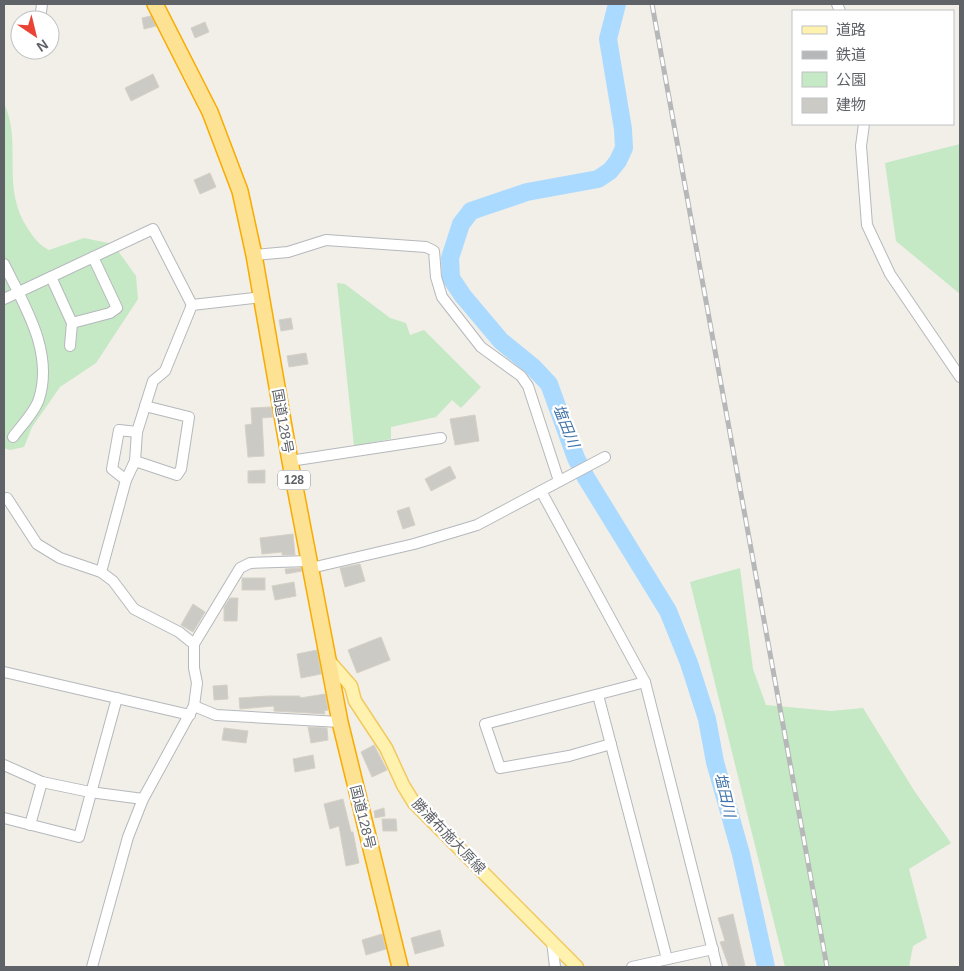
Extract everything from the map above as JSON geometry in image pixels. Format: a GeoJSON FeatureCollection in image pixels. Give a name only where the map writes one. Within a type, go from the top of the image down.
{"type":"FeatureCollection","features":[{"type":"Feature","properties":{"kind":"highway","name":"国道128号"},"geometry":{"type":"LineString","coordinates":[[156,4],[210,112],[240,191],[262,297],[290,461],[340,722],[400,967]]}},
{"type":"Feature","properties":{"kind":"main road","name":"勝浦布施大原線"},"geometry":{"type":"LineString","coordinates":[[330,662],[351,686],[354,701],[386,748],[403,785],[414,803],[577,967]]}},
{"type":"Feature","properties":{"kind":"street"},"geometry":{"type":"LineString","coordinates":[[864,125],[861,146],[867,225],[890,274],[960,377]]}},
{"type":"Feature","properties":{"kind":"street"},"geometry":{"type":"LineString","coordinates":[[4,299],[154,229],[192,304],[165,371],[153,381],[137,432],[135,461],[126,480],[100,572]]}},
{"type":"Feature","properties":{"kind":"street"},"geometry":{"type":"LineString","coordinates":[[254,255],[288,252],[326,240],[426,247],[434,251],[436,277],[442,297],[481,347],[522,376],[528,386],[559,481]]}},
{"type":"Feature","properties":{"kind":"street"},"geometry":{"type":"LineString","coordinates":[[72,323],[110,313],[117,308],[92,257]]}},
{"type":"Feature","properties":{"kind":"street"},"geometry":{"type":"LineString","coordinates":[[4,264],[39,337],[43,374],[39,400],[13,437]]}},
{"type":"Feature","properties":{"kind":"street"},"geometry":{"type":"LineString","coordinates":[[51,277],[72,323],[70,346]]}},
{"type":"Feature","properties":{"kind":"street"},"geometry":{"type":"LineString","coordinates":[[192,304],[262,297]]}},
{"type":"Feature","properties":{"kind":"street"},"geometry":{"type":"LineString","coordinates":[[135,461],[176,475],[181,470],[189,418],[145,406]]}},
{"type":"Feature","properties":{"kind":"street"},"geometry":{"type":"LineString","coordinates":[[126,480],[112,469],[119,430],[137,432]]}},
{"type":"Feature","properties":{"kind":"street"},"geometry":{"type":"LineString","coordinates":[[290,461],[441,438]]}},
{"type":"Feature","properties":{"kind":"street"},"geometry":{"type":"LineString","coordinates":[[92,967],[128,837],[143,799],[192,711],[197,683],[194,668],[194,644],[240,568],[250,563],[310,564],[414,544],[477,525],[604,457]]}},
{"type":"Feature","properties":{"kind":"street"},"geometry":{"type":"LineString","coordinates":[[541,492],[645,682],[718,967]]}},
{"type":"Feature","properties":{"kind":"street"},"geometry":{"type":"LineString","coordinates":[[7,498],[37,544],[60,558],[100,572],[112,581],[134,609],[179,632],[194,644]]}},
{"type":"Feature","properties":{"kind":"street"},"geometry":{"type":"LineString","coordinates":[[4,672],[117,698],[216,715],[340,722]]}},
{"type":"Feature","properties":{"kind":"street"},"geometry":{"type":"LineString","coordinates":[[611,744],[569,756],[500,768],[484,724],[645,682]]}},
{"type":"Feature","properties":{"kind":"street"},"geometry":{"type":"LineString","coordinates":[[598,695],[667,959]]}},
{"type":"Feature","properties":{"kind":"street"},"geometry":{"type":"LineString","coordinates":[[4,818],[79,837],[117,698]]}},
{"type":"Feature","properties":{"kind":"street"},"geometry":{"type":"LineString","coordinates":[[4,765],[42,782],[90,792],[143,799]]}},
{"type":"Feature","properties":{"kind":"street"},"geometry":{"type":"LineString","coordinates":[[30,825],[42,782]]}},
{"type":"Feature","properties":{"kind":"street"},"geometry":{"type":"LineString","coordinates":[[552,940],[555,967]]}},
{"type":"Feature","properties":{"kind":"street"},"geometry":{"type":"LineString","coordinates":[[632,967],[713,949]]}},
{"type":"Feature","properties":{"kind":"green space"},"geometry":{"type":"Polygon","coordinates":[[[4,103],[12,134],[15,197],[20,213],[30,232],[40,244],[49,250],[84,238],[113,244],[136,276],[138,299],[96,363],[60,387],[32,427],[24,447],[10,450],[4,448],[4,103]]]}},
{"type":"Feature","properties":{"kind":"green space"},"geometry":{"type":"Polygon","coordinates":[[[960,144],[960,294],[896,241],[885,163],[960,144]]]}},
{"type":"Feature","properties":{"kind":"green space"},"geometry":{"type":"Polygon","coordinates":[[[337,283],[345,284],[390,318],[406,323],[410,335],[424,330],[481,387],[461,408],[452,400],[436,417],[391,427],[391,439],[354,446],[337,283]]]}},
{"type":"Feature","properties":{"kind":"green space"},"geometry":{"type":"Polygon","coordinates":[[[740,568],[753,669],[766,705],[831,711],[863,708],[915,792],[951,843],[909,869],[927,938],[913,946],[909,967],[785,967],[690,582],[740,568]]]}},
{"type":"Feature","properties":{"kind":"building"},"geometry":{"type":"Polygon","coordinates":[[[151,16],[156,26],[144,29],[142,18],[151,16]]]}},
{"type":"Feature","properties":{"kind":"building"},"geometry":{"type":"Polygon","coordinates":[[[205,22],[209,32],[195,38],[191,28],[205,22]]]}},
{"type":"Feature","properties":{"kind":"building"},"geometry":{"type":"Polygon","coordinates":[[[153,74],[159,87],[131,101],[125,88],[153,74]]]}},
{"type":"Feature","properties":{"kind":"building"},"geometry":{"type":"Polygon","coordinates":[[[210,173],[216,187],[200,194],[194,180],[210,173]]]}},
{"type":"Feature","properties":{"kind":"building"},"geometry":{"type":"Polygon","coordinates":[[[291,318],[293,329],[281,331],[279,320],[291,318]]]}},
{"type":"Feature","properties":{"kind":"building"},"geometry":{"type":"Polygon","coordinates":[[[306,353],[308,364],[289,367],[287,356],[306,353]]]}},
{"type":"Feature","properties":{"kind":"building"},"geometry":{"type":"Polygon","coordinates":[[[271,407],[273,417],[262,418],[264,456],[248,457],[245,425],[252,424],[251,408],[271,407]]]}},
{"type":"Feature","properties":{"kind":"building"},"geometry":{"type":"Polygon","coordinates":[[[475,415],[479,441],[455,445],[450,419],[475,415]]]}},
{"type":"Feature","properties":{"kind":"building"},"geometry":{"type":"Polygon","coordinates":[[[450,466],[456,478],[431,491],[425,479],[450,466]]]}},
{"type":"Feature","properties":{"kind":"building"},"geometry":{"type":"Polygon","coordinates":[[[265,470],[265,483],[248,483],[248,471],[265,470]]]}},
{"type":"Feature","properties":{"kind":"building"},"geometry":{"type":"Polygon","coordinates":[[[409,507],[415,525],[403,529],[397,511],[409,507]]]}},
{"type":"Feature","properties":{"kind":"building"},"geometry":{"type":"Polygon","coordinates":[[[293,534],[295,555],[282,555],[282,552],[262,554],[260,538],[293,534]]]}},
{"type":"Feature","properties":{"kind":"building"},"geometry":{"type":"Polygon","coordinates":[[[360,564],[365,581],[345,587],[340,568],[360,564]]]}},
{"type":"Feature","properties":{"kind":"building"},"geometry":{"type":"Polygon","coordinates":[[[301,568],[302,571],[286,574],[285,569],[301,568]]]}},
{"type":"Feature","properties":{"kind":"building"},"geometry":{"type":"Polygon","coordinates":[[[242,578],[265,578],[265,590],[242,590],[242,578]]]}},
{"type":"Feature","properties":{"kind":"building"},"geometry":{"type":"Polygon","coordinates":[[[294,582],[296,596],[275,600],[272,586],[294,582]]]}},
{"type":"Feature","properties":{"kind":"building"},"geometry":{"type":"Polygon","coordinates":[[[230,598],[238,598],[237,621],[224,621],[224,607],[230,598]]]}},
{"type":"Feature","properties":{"kind":"building"},"geometry":{"type":"Polygon","coordinates":[[[193,604],[205,612],[193,632],[181,625],[193,604]]]}},
{"type":"Feature","properties":{"kind":"building"},"geometry":{"type":"Polygon","coordinates":[[[381,637],[390,660],[357,673],[348,650],[381,637]]]}},
{"type":"Feature","properties":{"kind":"building"},"geometry":{"type":"Polygon","coordinates":[[[317,650],[321,674],[301,678],[297,654],[317,650]]]}},
{"type":"Feature","properties":{"kind":"building"},"geometry":{"type":"Polygon","coordinates":[[[227,685],[228,699],[214,700],[213,686],[227,685]]]}},
{"type":"Feature","properties":{"kind":"building"},"geometry":{"type":"Polygon","coordinates":[[[325,694],[328,710],[324,711],[325,714],[274,711],[274,706],[240,709],[239,698],[300,696],[300,698],[325,694]]]}},
{"type":"Feature","properties":{"kind":"building"},"geometry":{"type":"Polygon","coordinates":[[[308,727],[327,728],[328,740],[311,743],[308,727]]]}},
{"type":"Feature","properties":{"kind":"building"},"geometry":{"type":"Polygon","coordinates":[[[224,728],[248,731],[246,743],[222,740],[224,728]]]}},
{"type":"Feature","properties":{"kind":"building"},"geometry":{"type":"Polygon","coordinates":[[[374,745],[387,770],[372,777],[361,752],[374,745]]]}},
{"type":"Feature","properties":{"kind":"building"},"geometry":{"type":"Polygon","coordinates":[[[313,755],[315,768],[295,772],[293,759],[313,755]]]}},
{"type":"Feature","properties":{"kind":"building"},"geometry":{"type":"Polygon","coordinates":[[[343,799],[351,832],[353,832],[359,863],[346,866],[339,826],[330,829],[324,804],[343,799]]]}},
{"type":"Feature","properties":{"kind":"building"},"geometry":{"type":"Polygon","coordinates":[[[384,808],[385,816],[375,818],[374,811],[384,808]]]}},
{"type":"Feature","properties":{"kind":"building"},"geometry":{"type":"Polygon","coordinates":[[[382,819],[396,819],[397,831],[383,831],[382,819]]]}},
{"type":"Feature","properties":{"kind":"building"},"geometry":{"type":"Polygon","coordinates":[[[733,914],[745,966],[729,967],[720,942],[725,941],[718,918],[733,914]]]}},
{"type":"Feature","properties":{"kind":"building"},"geometry":{"type":"Polygon","coordinates":[[[440,930],[444,946],[415,954],[411,938],[440,930]]]}},
{"type":"Feature","properties":{"kind":"building"},"geometry":{"type":"Polygon","coordinates":[[[382,934],[386,949],[366,955],[362,940],[382,934]]]}},
{"type":"Feature","properties":{"kind":"waterway","name":"塩田川"},"geometry":{"type":"LineString","coordinates":[[609,4],[613,13]]}},
{"type":"Feature","properties":{"kind":"waterway","name":"塩田川"},"geometry":{"type":"LineString","coordinates":[[617,4],[608,39],[623,129],[624,148],[618,161],[610,171],[598,179],[527,192],[471,211],[461,224],[450,258],[451,278],[463,296],[501,341],[533,367],[549,384],[576,458],[585,476],[668,611],[689,663],[707,719],[715,762],[741,854],[766,967]]}},
{"type":"Feature","properties":{"kind":"railway"},"geometry":{"type":"LineString","coordinates":[[652,4],[827,967]]}}]}
